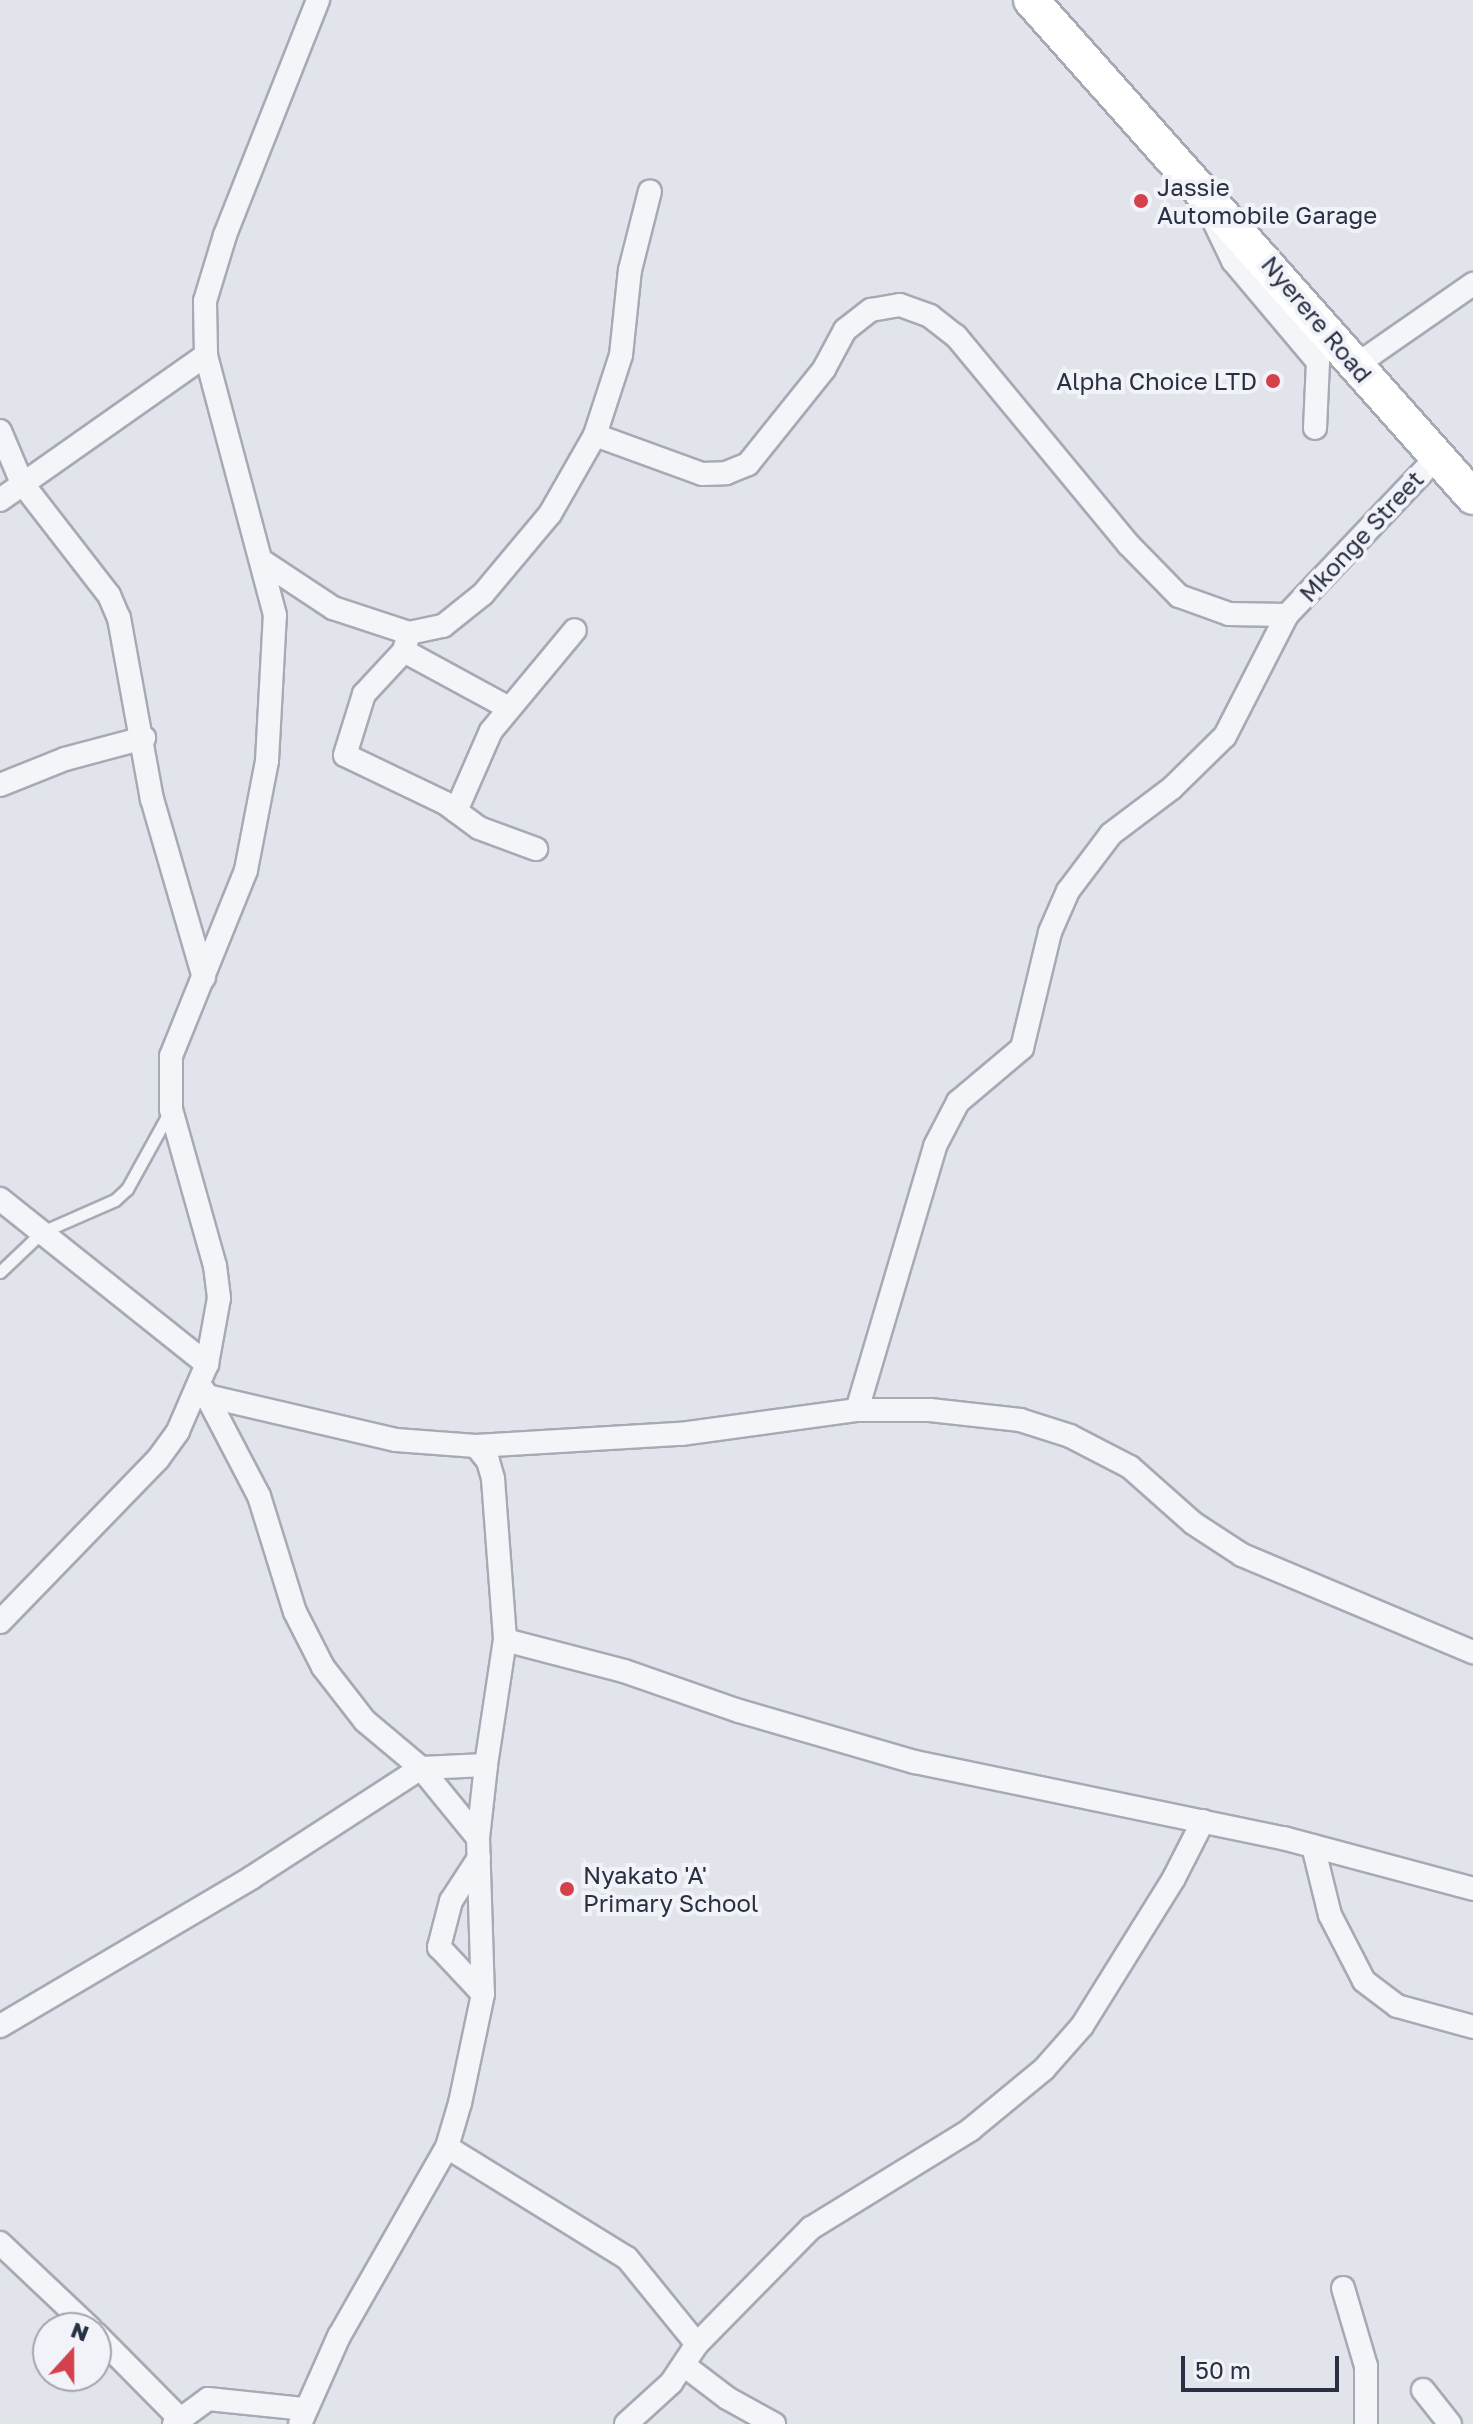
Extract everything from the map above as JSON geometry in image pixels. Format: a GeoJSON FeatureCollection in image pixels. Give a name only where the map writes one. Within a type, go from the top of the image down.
{"type":"FeatureCollection","features":[{"type":"Feature","properties":{"kind":"main road","name":"Nyerere Road"},"geometry":{"type":"LineString","coordinates":[[1031,0],[1473,497]]}},
{"type":"Feature","properties":{"kind":"street"},"geometry":{"type":"LineString","coordinates":[[0,1622],[158,1459],[178,1431],[204,1381],[219,1298],[215,1266],[171,1109],[171,1056],[246,870],[267,761],[275,615],[265,563],[206,355],[205,301],[225,235],[318,0]]}},
{"type":"Feature","properties":{"kind":"street"},"geometry":{"type":"LineString","coordinates":[[1201,189],[1233,261],[1318,362],[1315,428]]}},
{"type":"Feature","properties":{"kind":"street"},"geometry":{"type":"LineString","coordinates":[[536,849],[479,828],[456,811],[344,752],[371,682],[407,642],[443,626],[483,594],[550,514],[595,435],[621,355],[630,270],[650,191]]}},
{"type":"Feature","properties":{"kind":"street"},"geometry":{"type":"LineString","coordinates":[[1355,366],[1473,284]]}},
{"type":"Feature","properties":{"kind":"street"},"geometry":{"type":"LineString","coordinates":[[595,435],[702,474],[726,473],[748,464],[824,369],[845,330],[871,310],[900,305],[930,316],[956,336],[1128,544],[1179,596],[1229,614],[1287,615]]}},
{"type":"Feature","properties":{"kind":"street"},"geometry":{"type":"LineString","coordinates":[[0,500],[206,355]]}},
{"type":"Feature","properties":{"kind":"street"},"geometry":{"type":"LineString","coordinates":[[0,431],[22,483],[109,595],[127,647],[152,799],[204,978]]}},
{"type":"Feature","properties":{"kind":"street","name":"Mkonge Street"},"geometry":{"type":"LineString","coordinates":[[857,1410],[935,1146],[958,1102],[1022,1048],[1061,903],[1111,834],[1172,788],[1225,736],[1287,615],[1436,458]]}},
{"type":"Feature","properties":{"kind":"street"},"geometry":{"type":"LineString","coordinates":[[265,563],[333,608],[407,642],[507,707]]}},
{"type":"Feature","properties":{"kind":"street"},"geometry":{"type":"LineString","coordinates":[[456,811],[507,707],[575,630]]}},
{"type":"Feature","properties":{"kind":"street"},"geometry":{"type":"LineString","coordinates":[[0,785],[65,759],[144,738]]}},
{"type":"Feature","properties":{"kind":"street"},"geometry":{"type":"LineString","coordinates":[[0,1199],[42,1232],[204,1381],[259,1496],[295,1612],[323,1667],[365,1721],[421,1768],[478,1848]]}},
{"type":"Feature","properties":{"kind":"street"},"geometry":{"type":"LineString","coordinates":[[204,1381],[396,1440],[476,1446],[681,1434],[857,1410],[983,1414],[1059,1431],[1130,1467],[1193,1523],[1242,1555],[1473,1652]]}},
{"type":"Feature","properties":{"kind":"street"},"geometry":{"type":"LineString","coordinates":[[112,2351],[177,2421],[208,2399],[223,2397],[303,2416],[339,2336],[447,2147],[468,2077],[483,1994],[478,1848],[486,1765],[505,1640],[493,1479],[488,1461],[476,1446]]}},
{"type":"Feature","properties":{"kind":"street"},"geometry":{"type":"LineString","coordinates":[[505,1640],[624,1671],[915,1762],[1313,1846],[1473,1889]]}},
{"type":"Feature","properties":{"kind":"street"},"geometry":{"type":"LineString","coordinates":[[0,2026],[251,1878],[421,1768],[486,1765]]}},
{"type":"Feature","properties":{"kind":"street"},"geometry":{"type":"LineString","coordinates":[[626,2424],[685,2366],[697,2344],[811,2228],[958,2138],[1044,2069],[1082,2026],[1174,1878],[1203,1821]]}},
{"type":"Feature","properties":{"kind":"street"},"geometry":{"type":"LineString","coordinates":[[1313,1846],[1330,1915],[1364,1981],[1397,2006],[1473,2027]]}},
{"type":"Feature","properties":{"kind":"street"},"geometry":{"type":"LineString","coordinates":[[478,1848],[451,1901],[439,1947],[483,1994]]}},
{"type":"Feature","properties":{"kind":"street"},"geometry":{"type":"LineString","coordinates":[[447,2147],[627,2258],[697,2344]]}},
{"type":"Feature","properties":{"kind":"street"},"geometry":{"type":"LineString","coordinates":[[0,2243],[73,2312]]}},
{"type":"Feature","properties":{"kind":"street"},"geometry":{"type":"LineString","coordinates":[[1343,2288],[1366,2366],[1366,2424]]}},
{"type":"Feature","properties":{"kind":"street"},"geometry":{"type":"LineString","coordinates":[[685,2366],[727,2398],[774,2424]]}},
{"type":"Feature","properties":{"kind":"street"},"geometry":{"type":"LineString","coordinates":[[1423,2390],[1450,2424]]}},
{"type":"Feature","properties":{"kind":"lane"},"geometry":{"type":"LineString","coordinates":[[0,1272],[42,1232],[115,1200],[127,1189],[171,1109]]}},
{"type":"Feature","properties":{"kind":"place","name":"Jassie Automobile Garage"},"geometry":{"type":"Point","coordinates":[1141,201]}},
{"type":"Feature","properties":{"kind":"place","name":"Alpha Choice LTD"},"geometry":{"type":"Point","coordinates":[1273,381]}},
{"type":"Feature","properties":{"kind":"place","name":"Nyakato 'A' Primary School"},"geometry":{"type":"Point","coordinates":[567,1889]}}]}
